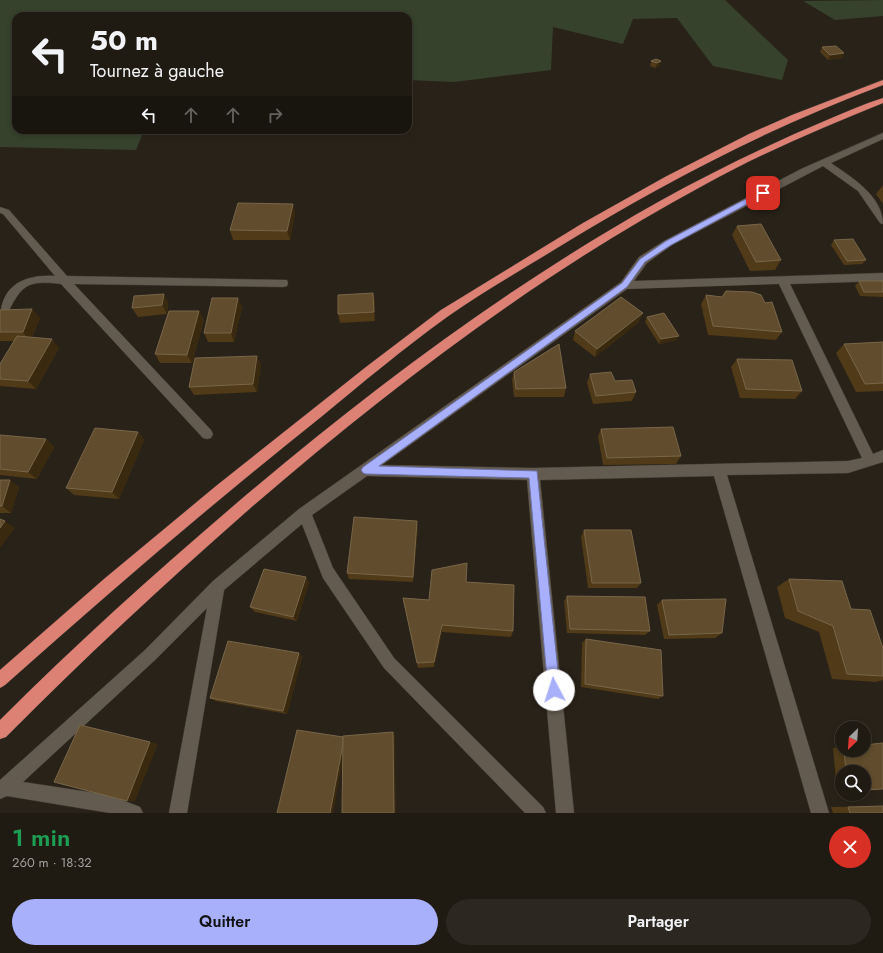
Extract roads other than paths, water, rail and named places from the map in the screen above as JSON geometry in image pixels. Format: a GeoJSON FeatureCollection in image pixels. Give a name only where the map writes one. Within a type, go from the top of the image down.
{"type":"FeatureCollection","features":[{"type":"Feature","properties":{"kind":"highway"},"geometry":{"type":"LineString","coordinates":[[0,680],[72,615],[212,496],[383,359],[447,312],[592,222],[700,162],[793,116],[883,82]]}},
{"type":"Feature","properties":{"kind":"highway"},"geometry":{"type":"LineString","coordinates":[[0,730],[136,600],[265,487],[387,386],[462,330],[585,249],[712,175],[808,129],[883,100]]}},
{"type":"Feature","properties":{"kind":"street"},"geometry":{"type":"LineString","coordinates":[[2,789],[150,655],[218,586],[304,513],[625,285],[643,260],[668,243],[824,162],[883,136]]}},
{"type":"Feature","properties":{"kind":"street"},"geometry":{"type":"LineString","coordinates":[[824,162],[861,189],[883,221]]}},
{"type":"Feature","properties":{"kind":"street"},"geometry":{"type":"LineString","coordinates":[[0,210],[6,212],[64,280],[207,434]]}},
{"type":"Feature","properties":{"kind":"street"},"geometry":{"type":"LineString","coordinates":[[625,285],[883,277]]}},
{"type":"Feature","properties":{"kind":"street"},"geometry":{"type":"LineString","coordinates":[[0,318],[23,285],[30,281],[64,280],[283,283]]}},
{"type":"Feature","properties":{"kind":"street"},"geometry":{"type":"LineString","coordinates":[[783,281],[870,461]]}},
{"type":"Feature","properties":{"kind":"street"},"geometry":{"type":"LineString","coordinates":[[366,470],[533,474],[848,467],[883,456]]}},
{"type":"Feature","properties":{"kind":"street"},"geometry":{"type":"LineString","coordinates":[[719,470],[820,813]]}},
{"type":"Feature","properties":{"kind":"street"},"geometry":{"type":"LineString","coordinates":[[533,474],[565,813]]}},
{"type":"Feature","properties":{"kind":"street"},"geometry":{"type":"LineString","coordinates":[[304,513],[328,573],[390,663],[537,813]]}},
{"type":"Feature","properties":{"kind":"street"},"geometry":{"type":"LineString","coordinates":[[178,813],[218,586]]}},
{"type":"Feature","properties":{"kind":"street"},"geometry":{"type":"LineString","coordinates":[[2,789],[108,804],[134,813]]}}]}
